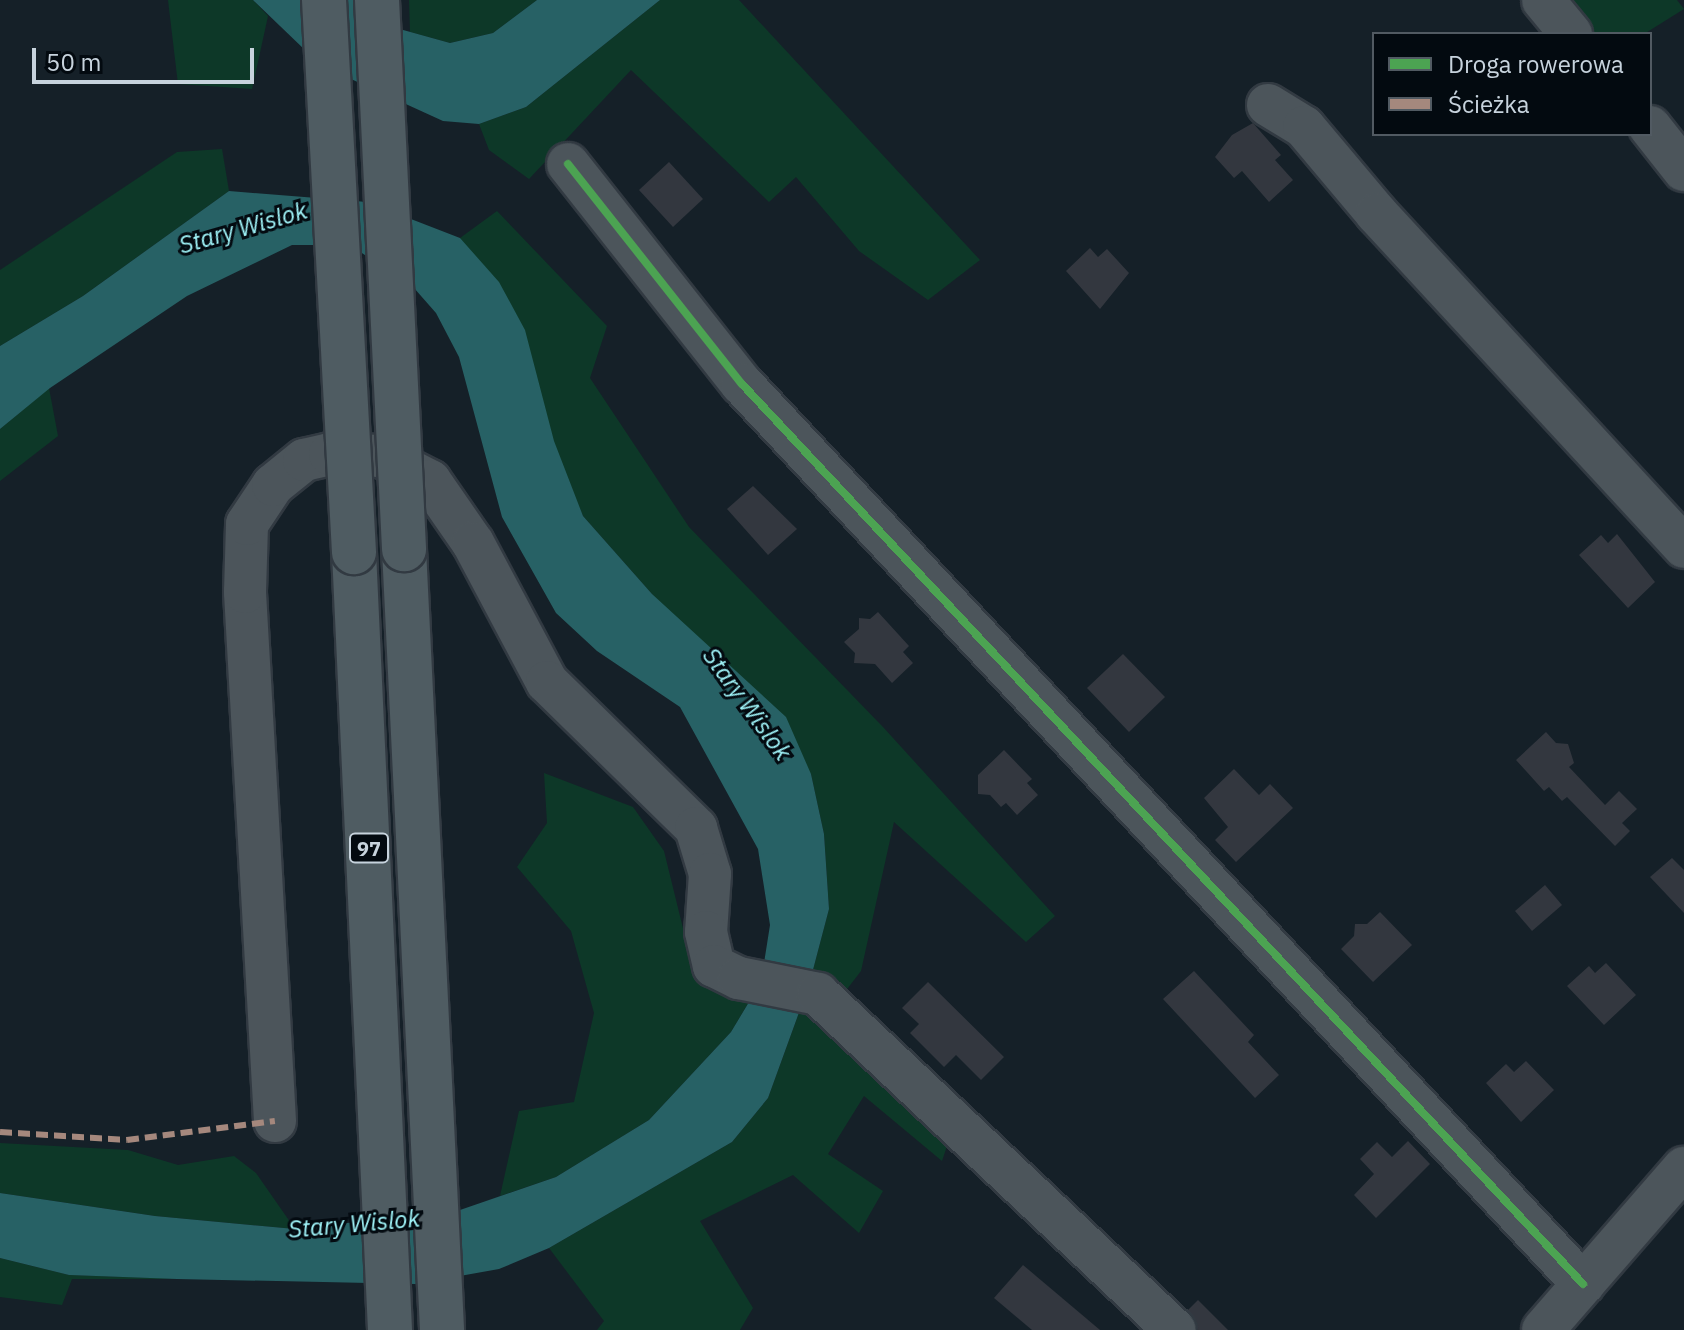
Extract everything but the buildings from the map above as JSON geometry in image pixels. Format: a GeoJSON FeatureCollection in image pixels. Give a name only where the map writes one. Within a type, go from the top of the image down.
{"type":"FeatureCollection","features":[{"type":"Feature","properties":{"kind":"main road","name":"97"},"geometry":{"type":"LineString","coordinates":[[324,0],[384,1144],[390,1330]]}},
{"type":"Feature","properties":{"kind":"main road","name":"97"},"geometry":{"type":"LineString","coordinates":[[377,0],[442,1330]]}},
{"type":"Feature","properties":{"kind":"street"},"geometry":{"type":"LineString","coordinates":[[1543,0],[1569,32]]}},
{"type":"Feature","properties":{"kind":"street"},"geometry":{"type":"LineString","coordinates":[[1268,105],[1304,127],[1377,214],[1684,547]]}},
{"type":"Feature","properties":{"kind":"street"},"geometry":{"type":"LineString","coordinates":[[1652,130],[1684,170]]}},
{"type":"Feature","properties":{"kind":"street"},"geometry":{"type":"LineString","coordinates":[[568,164],[742,384],[1583,1284]]}},
{"type":"Feature","properties":{"kind":"street"},"geometry":{"type":"LineString","coordinates":[[275,1121],[245,592],[247,524],[273,485],[304,460],[330,454],[381,456],[430,481],[473,543],[547,682],[696,828],[710,874],[706,932],[714,966],[739,978],[818,994],[1175,1330]]}},
{"type":"Feature","properties":{"kind":"street"},"geometry":{"type":"LineString","coordinates":[[1543,1330],[1684,1168]]}},
{"type":"Feature","properties":{"kind":"shaded area"},"geometry":{"type":"Polygon","coordinates":[[[168,0],[253,0],[268,16],[252,89],[178,84],[168,0]]]}},
{"type":"Feature","properties":{"kind":"shaded area"},"geometry":{"type":"Polygon","coordinates":[[[409,0],[537,0],[493,33],[450,43],[410,32],[409,0]]]}},
{"type":"Feature","properties":{"kind":"shaded area"},"geometry":{"type":"Polygon","coordinates":[[[660,0],[739,0],[980,260],[928,300],[859,251],[796,177],[769,202],[631,70],[529,179],[489,150],[479,124],[526,107],[660,0]]]}},
{"type":"Feature","properties":{"kind":"shaded area"},"geometry":{"type":"Polygon","coordinates":[[[1567,0],[1677,0],[1684,9],[1647,32],[1591,32],[1567,0]]]}},
{"type":"Feature","properties":{"kind":"shaded area"},"geometry":{"type":"Polygon","coordinates":[[[222,149],[229,191],[83,296],[0,346],[0,270],[177,152],[222,149]]]}},
{"type":"Feature","properties":{"kind":"shaded area"},"geometry":{"type":"Polygon","coordinates":[[[497,211],[607,326],[590,378],[689,527],[883,727],[1055,916],[1026,942],[894,822],[861,971],[844,993],[809,985],[829,909],[824,834],[811,774],[583,516],[460,238],[497,211]]]}},
{"type":"Feature","properties":{"kind":"shaded area"},"geometry":{"type":"Polygon","coordinates":[[[49,388],[58,436],[0,481],[0,429],[49,388]]]}},
{"type":"Feature","properties":{"kind":"shaded area"},"geometry":{"type":"Polygon","coordinates":[[[544,773],[633,807],[664,851],[692,965],[753,995],[731,1032],[649,1120],[556,1177],[500,1196],[519,1111],[574,1102],[594,1013],[571,931],[517,867],[547,823],[544,773]]]}},
{"type":"Feature","properties":{"kind":"shaded area"},"geometry":{"type":"Polygon","coordinates":[[[800,1010],[848,1036],[951,1134],[942,1161],[864,1096],[828,1154],[883,1191],[859,1233],[793,1175],[700,1221],[753,1308],[740,1330],[597,1330],[604,1321],[549,1248],[732,1142],[768,1098],[800,1010]]]}},
{"type":"Feature","properties":{"kind":"shaded area"},"geometry":{"type":"Polygon","coordinates":[[[0,1143],[128,1150],[178,1165],[234,1156],[256,1173],[295,1229],[155,1216],[0,1193],[0,1143]]]}},
{"type":"Feature","properties":{"kind":"shaded area"},"geometry":{"type":"Polygon","coordinates":[[[0,1258],[69,1275],[187,1279],[72,1279],[62,1305],[0,1297],[0,1258]]]}},
{"type":"Feature","properties":{"kind":"water"},"geometry":{"type":"Polygon","coordinates":[[[253,0],[358,0],[396,28],[450,43],[493,33],[537,0],[660,0],[526,107],[479,124],[443,121],[351,79],[306,51],[253,0]]]}},
{"type":"Feature","properties":{"kind":"water","name":"Stary Wislok"},"geometry":{"type":"Polygon","coordinates":[[[229,191],[367,202],[460,238],[499,282],[525,330],[554,441],[583,516],[652,594],[786,717],[811,774],[824,834],[829,909],[809,985],[768,1098],[732,1142],[549,1248],[499,1269],[415,1284],[177,1279],[69,1275],[0,1258],[0,1193],[155,1216],[295,1229],[460,1210],[556,1177],[649,1120],[731,1032],[761,982],[770,925],[758,849],[680,707],[597,651],[556,613],[502,517],[459,357],[436,313],[414,288],[350,245],[292,245],[187,296],[50,388],[0,429],[0,346],[83,296],[229,191]]]}},
{"type":"Feature","properties":{"kind":"marked path"},"geometry":{"type":"LineString","coordinates":[[0,1132],[127,1140],[275,1121]]}},
{"type":"Feature","properties":{"kind":"cycle path"},"geometry":{"type":"LineString","coordinates":[[568,164],[742,384],[1583,1284]]}}]}
